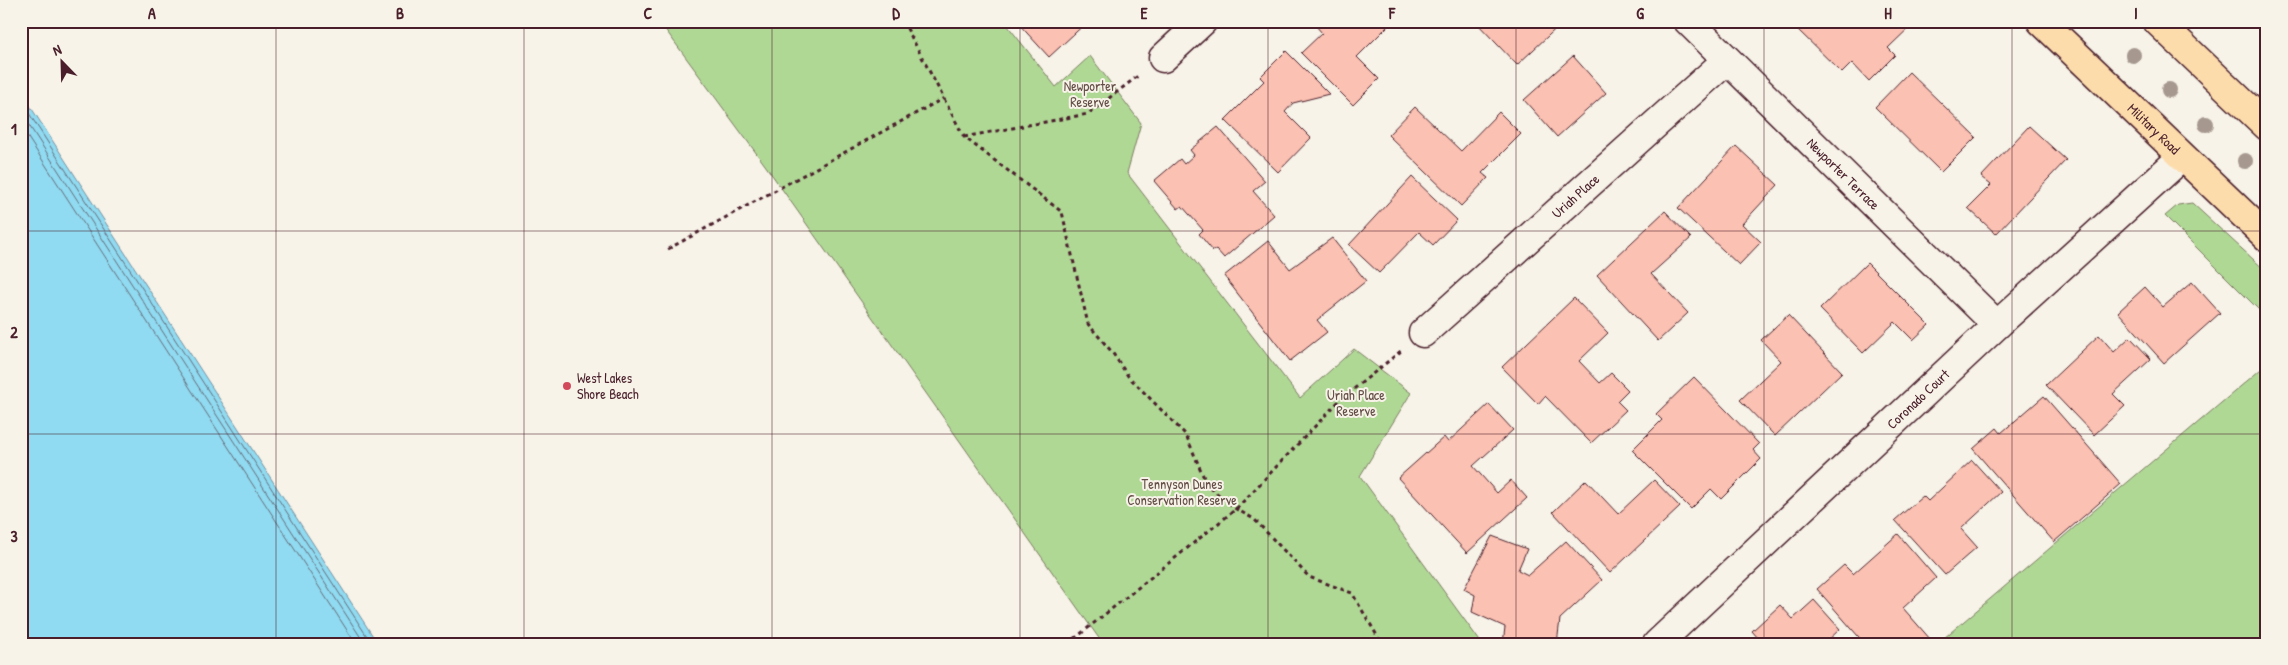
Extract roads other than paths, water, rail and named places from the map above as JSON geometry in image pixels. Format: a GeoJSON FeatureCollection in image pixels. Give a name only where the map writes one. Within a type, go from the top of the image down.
{"type":"FeatureCollection","features":[{"type":"Feature","properties":{"kind":"main road","name":"Military Road"},"geometry":{"type":"LineString","coordinates":[[2041,21],[2267,237]]}},
{"type":"Feature","properties":{"kind":"main road"},"geometry":{"type":"LineString","coordinates":[[2157,21],[2267,126]]}},
{"type":"Feature","properties":{"kind":"street"},"geometry":{"type":"LineString","coordinates":[[1163,58],[1203,21]]}},
{"type":"Feature","properties":{"kind":"street","name":"Newporter Terrace"},"geometry":{"type":"LineString","coordinates":[[1688,21],[1998,325]]}},
{"type":"Feature","properties":{"kind":"street","name":"Uriah Place"},"geometry":{"type":"LineString","coordinates":[[1423,333],[1728,60]]}},
{"type":"Feature","properties":{"kind":"street","name":"Coronado Court"},"geometry":{"type":"LineString","coordinates":[[1656,644],[1998,325],[2182,157]]}},
{"type":"Feature","properties":{"kind":"water"},"geometry":{"type":"Polygon","coordinates":[[[21,92],[378,644],[21,644],[21,92]]]}},
{"type":"Feature","properties":{"kind":"place","name":"West Lakes Shore Beach"},"geometry":{"type":"Point","coordinates":[567,386]}},
{"type":"Feature","properties":{"kind":"park label","name":"Newporter Reserve"},"geometry":{"type":"Point","coordinates":[1090,94]}},
{"type":"Feature","properties":{"kind":"park label","name":"Uriah Place Reserve"},"geometry":{"type":"Point","coordinates":[1356,404]}},
{"type":"Feature","properties":{"kind":"park label","name":"Tennyson Dunes Conservation Reserve"},"geometry":{"type":"Point","coordinates":[1182,492]}}]}
